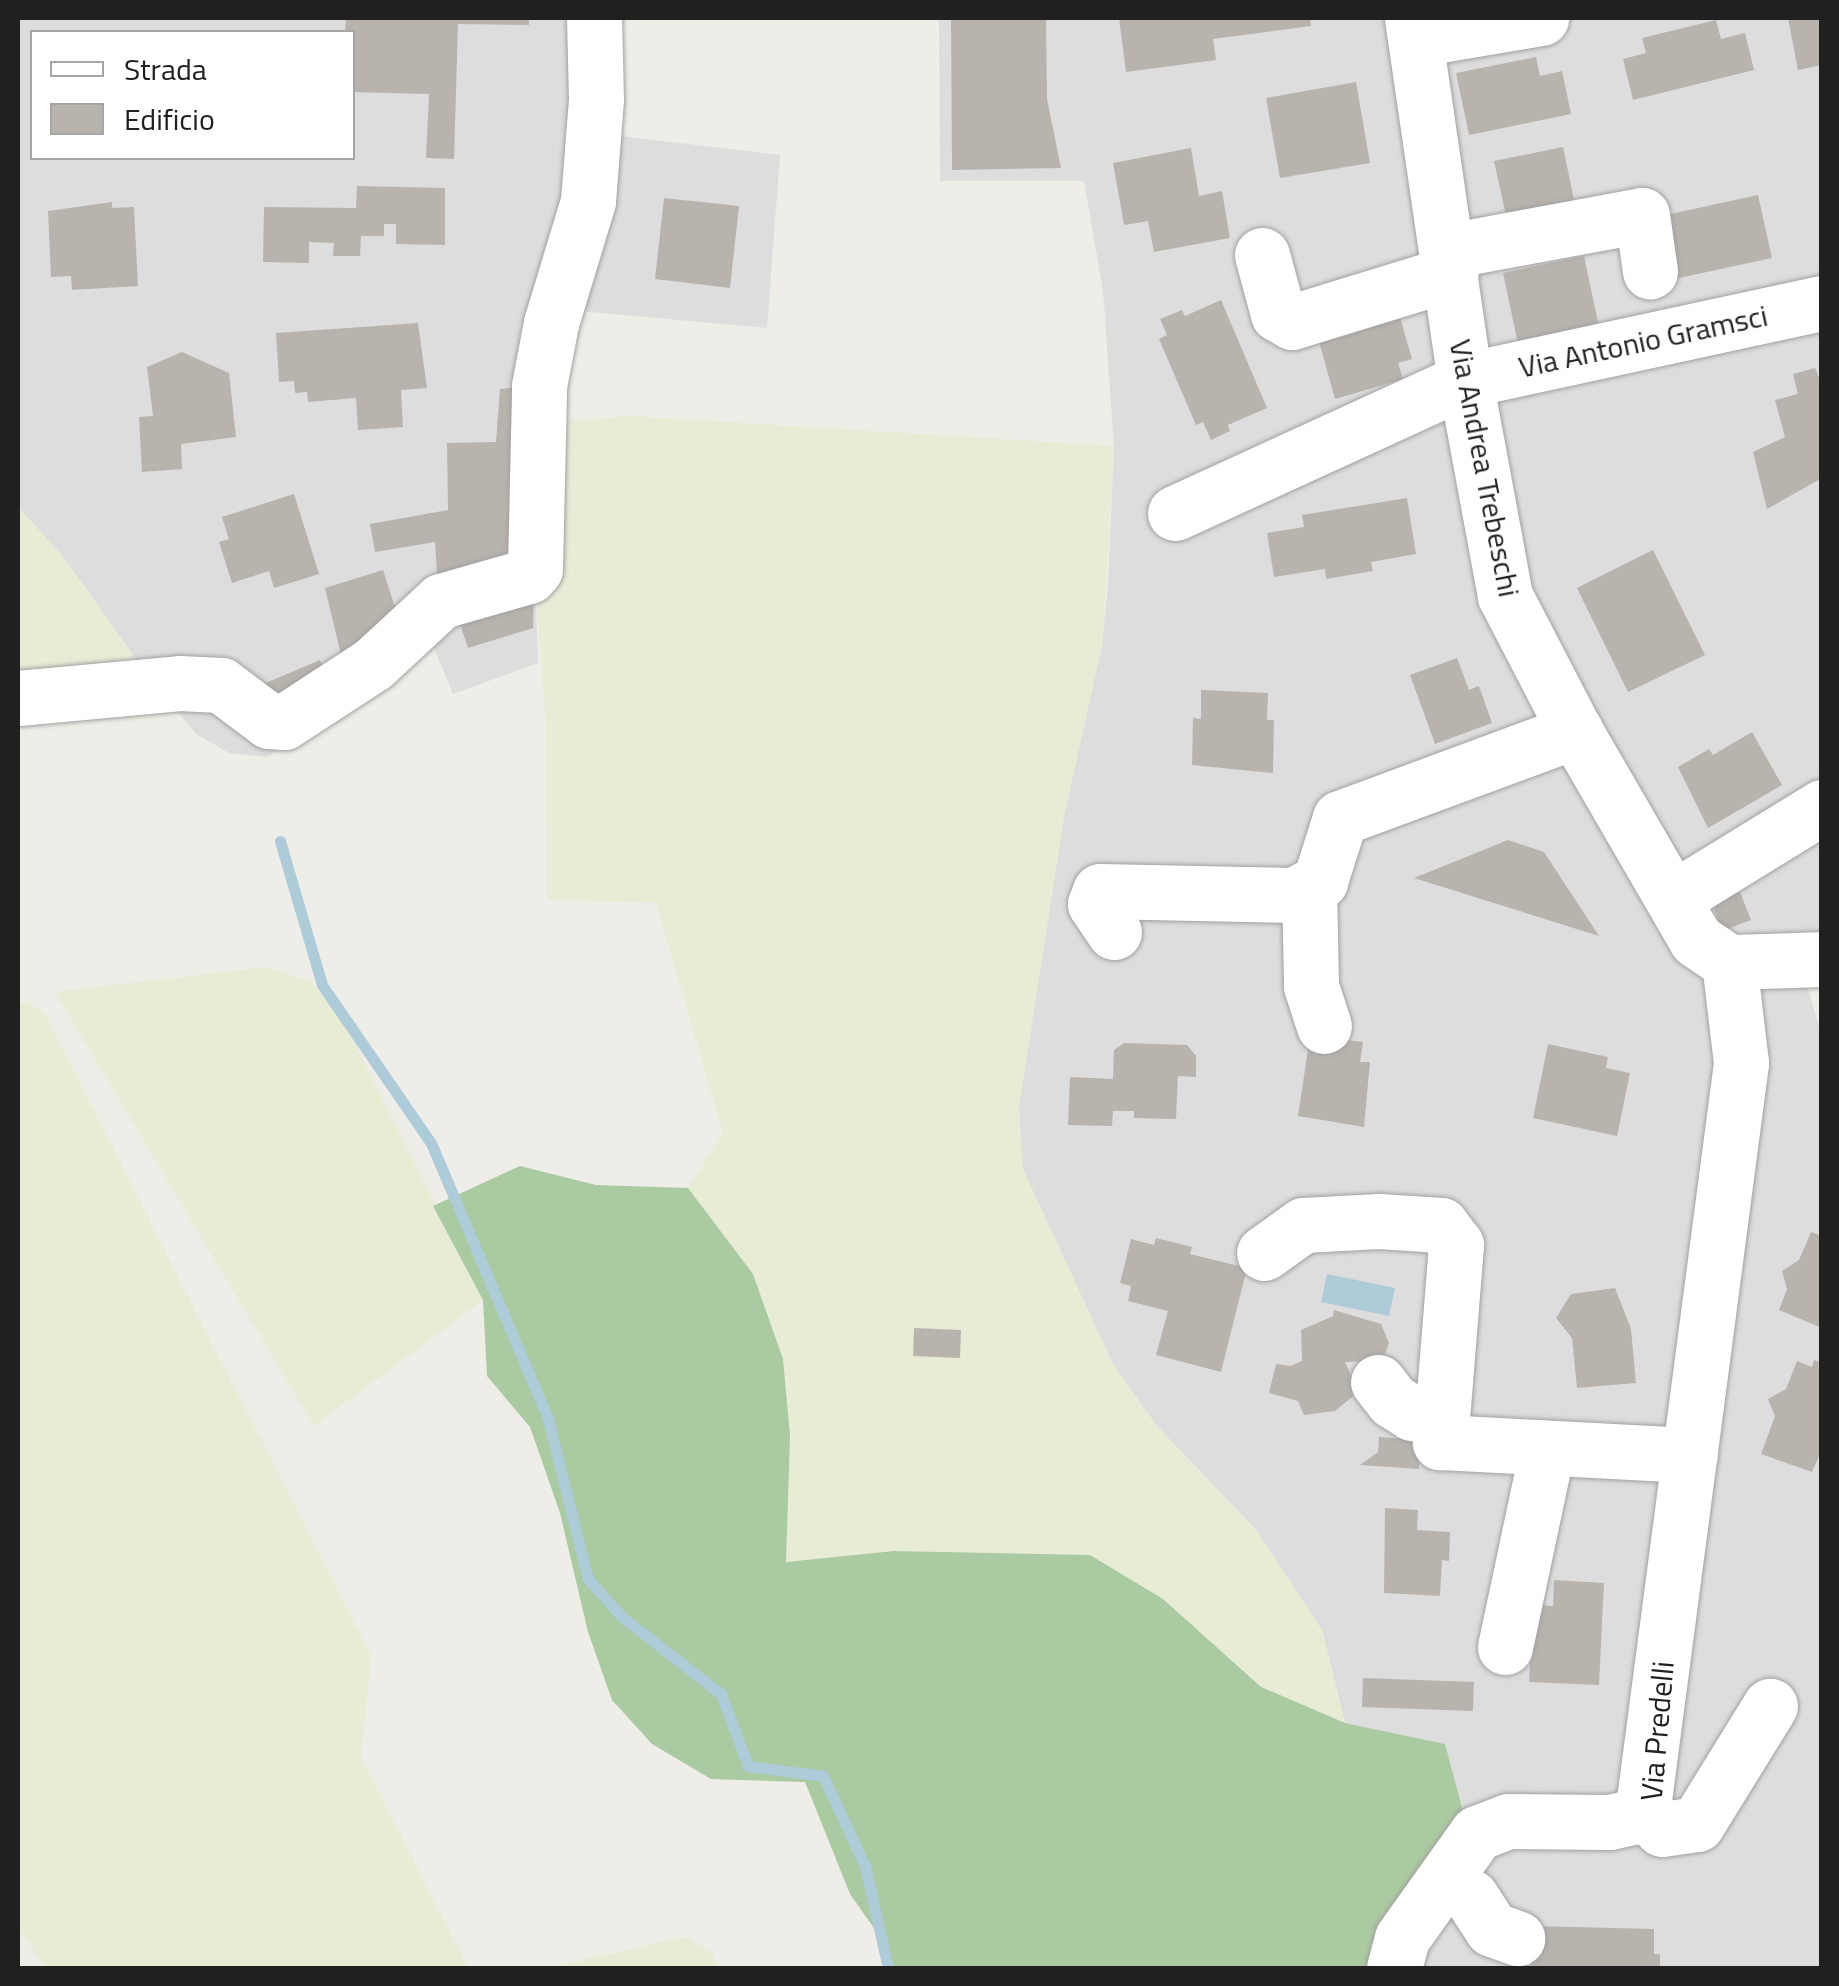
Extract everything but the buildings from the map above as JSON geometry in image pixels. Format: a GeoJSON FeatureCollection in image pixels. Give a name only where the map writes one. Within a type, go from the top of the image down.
{"type":"FeatureCollection","features":[{"type":"Feature","properties":{"kind":"street"},"geometry":{"type":"LineString","coordinates":[[18,698],[179,683],[221,685],[269,721],[284,722],[374,664],[441,601],[530,576],[535,568],[538,386],[551,324],[588,202],[596,99],[594,18]]}},
{"type":"Feature","properties":{"kind":"street","name":"Via Andrea Trebeschi"},"geometry":{"type":"LineString","coordinates":[[1541,18],[1414,28],[1465,380],[1504,596],[1575,731],[1696,940],[1729,962]]}},
{"type":"Feature","properties":{"kind":"street"},"geometry":{"type":"LineString","coordinates":[[1262,255],[1278,314],[1292,322],[1450,262],[1642,215],[1650,271]]}},
{"type":"Feature","properties":{"kind":"street","name":"Via Antonio Gramsci"},"geometry":{"type":"LineString","coordinates":[[1175,513],[1465,380],[1822,303]]}},
{"type":"Feature","properties":{"kind":"street"},"geometry":{"type":"LineString","coordinates":[[1114,932],[1095,904],[1100,891],[1294,895],[1320,881],[1340,818],[1575,731]]}},
{"type":"Feature","properties":{"kind":"street"},"geometry":{"type":"LineString","coordinates":[[1674,898],[1822,807]]}},
{"type":"Feature","properties":{"kind":"street"},"geometry":{"type":"LineString","coordinates":[[1309,887],[1311,986],[1324,1026]]}},
{"type":"Feature","properties":{"kind":"street"},"geometry":{"type":"LineString","coordinates":[[1729,962],[1822,959]]}},
{"type":"Feature","properties":{"kind":"street","name":"Via Predelli"},"geometry":{"type":"LineString","coordinates":[[1729,962],[1742,1063],[1644,1800],[1648,1814],[1662,1828],[1697,1824],[1770,1706]]}},
{"type":"Feature","properties":{"kind":"street"},"geometry":{"type":"LineString","coordinates":[[1264,1253],[1303,1226],[1379,1221],[1441,1225],[1456,1245],[1441,1430]]}},
{"type":"Feature","properties":{"kind":"street"},"geometry":{"type":"LineString","coordinates":[[1378,1382],[1392,1402],[1441,1430],[1547,1449],[1690,1456]]}},
{"type":"Feature","properties":{"kind":"street"},"geometry":{"type":"LineString","coordinates":[[1504,1647],[1547,1449]]}},
{"type":"Feature","properties":{"kind":"street"},"geometry":{"type":"LineString","coordinates":[[1394,1968],[1402,1938],[1462,1882],[1477,1833],[1508,1821],[1609,1822],[1648,1814]]}},
{"type":"Feature","properties":{"kind":"street"},"geometry":{"type":"LineString","coordinates":[[1462,1882],[1492,1929],[1516,1938]]}},
{"type":"Feature","properties":{"kind":"shaded area"},"geometry":{"type":"Polygon","coordinates":[[[18,18],[605,18],[603,134],[780,155],[767,328],[579,311],[548,423],[536,599],[538,663],[453,694],[434,648],[267,757],[229,753],[196,734],[144,671],[65,559],[18,507],[18,18]]]}},
{"type":"Feature","properties":{"kind":"shaded area"},"geometry":{"type":"Polygon","coordinates":[[[939,18],[1821,18],[1822,973],[1805,977],[1822,1038],[1821,1968],[1386,1968],[1445,1744],[1345,1723],[1322,1630],[1256,1530],[1156,1425],[1114,1366],[1059,1255],[1022,1167],[1019,1106],[1064,816],[1102,645],[1114,446],[1103,290],[1084,181],[940,181],[939,18]]]}},
{"type":"Feature","properties":{"kind":"green space"},"geometry":{"type":"Polygon","coordinates":[[[629,416],[1114,446],[1102,645],[1064,816],[1019,1106],[1022,1167],[1114,1366],[1156,1425],[1256,1530],[1322,1630],[1345,1723],[1261,1687],[1163,1599],[1090,1555],[894,1551],[785,1562],[790,1436],[753,1274],[688,1188],[723,1133],[656,903],[547,900],[546,722],[536,599],[548,423],[629,416]]]}},
{"type":"Feature","properties":{"kind":"green space"},"geometry":{"type":"Polygon","coordinates":[[[18,507],[65,559],[144,671],[18,681],[18,507]]]}},
{"type":"Feature","properties":{"kind":"green space"},"geometry":{"type":"Polygon","coordinates":[[[266,967],[311,982],[347,1028],[483,1300],[314,1426],[55,992],[266,967]]]}},
{"type":"Feature","properties":{"kind":"green space"},"geometry":{"type":"Polygon","coordinates":[[[27,1002],[45,1014],[371,1656],[361,1758],[469,1968],[45,1968],[18,1927],[18,1005],[27,1002]]]}},
{"type":"Feature","properties":{"kind":"green space"},"geometry":{"type":"Polygon","coordinates":[[[520,1166],[596,1185],[688,1188],[753,1274],[783,1359],[790,1436],[786,1562],[894,1551],[1090,1555],[1163,1599],[1261,1687],[1345,1723],[1445,1744],[1464,1815],[1386,1968],[891,1968],[890,1951],[850,1894],[805,1782],[711,1779],[652,1744],[612,1700],[588,1632],[560,1513],[530,1427],[487,1376],[483,1300],[433,1206],[520,1166]]]}},
{"type":"Feature","properties":{"kind":"green space"},"geometry":{"type":"Polygon","coordinates":[[[685,1937],[712,1952],[719,1968],[546,1968],[685,1937]]]}},
{"type":"Feature","properties":{"kind":"water"},"geometry":{"type":"Polygon","coordinates":[[[1327,1274],[1395,1288],[1389,1316],[1321,1302],[1327,1274]]]}},
{"type":"Feature","properties":{"kind":"waterway"},"geometry":{"type":"LineString","coordinates":[[280,841],[322,985],[431,1143],[548,1419],[588,1579],[622,1617],[721,1694],[748,1766],[823,1776],[865,1866],[888,1968]]}}]}
